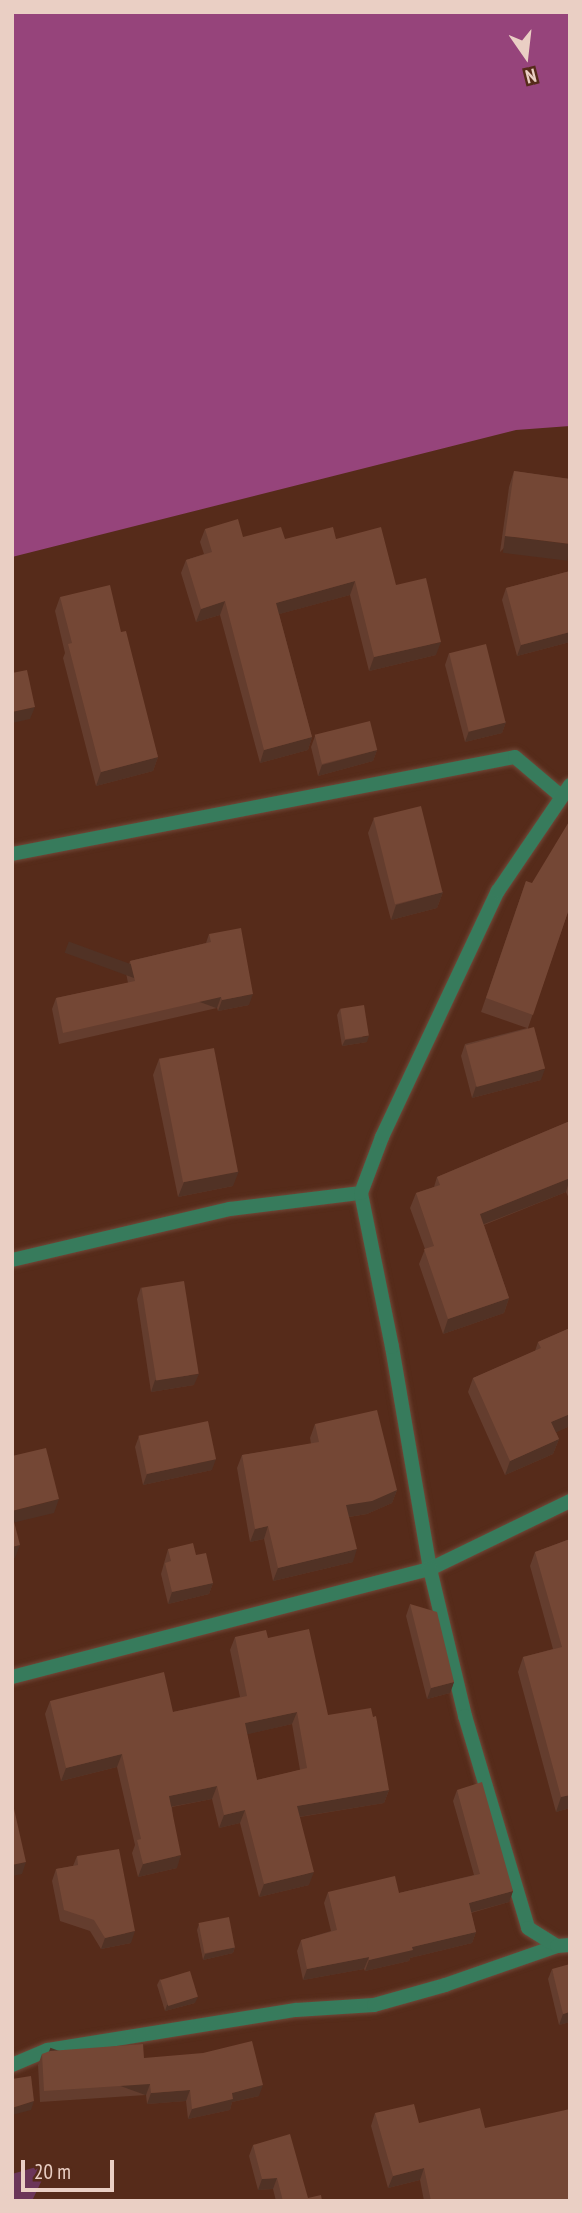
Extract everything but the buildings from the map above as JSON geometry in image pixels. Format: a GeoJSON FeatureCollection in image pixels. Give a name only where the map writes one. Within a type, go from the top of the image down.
{"type":"FeatureCollection","features":[{"type":"Feature","properties":{"kind":"street"},"geometry":{"type":"LineString","coordinates":[[12,854],[515,757],[565,790],[498,891],[382,1137],[361,1193],[392,1347],[430,1569],[465,1716],[528,1928],[564,1945]]}},
{"type":"Feature","properties":{"kind":"street"},"geometry":{"type":"LineString","coordinates":[[12,1260],[230,1209],[361,1193]]}},
{"type":"Feature","properties":{"kind":"street"},"geometry":{"type":"LineString","coordinates":[[12,1677],[430,1569],[570,1501]]}},
{"type":"Feature","properties":{"kind":"street"},"geometry":{"type":"LineString","coordinates":[[12,2065],[48,2050],[296,2010],[374,2005],[445,1985],[564,1945]]}},
{"type":"Feature","properties":{"kind":"shaded area"},"geometry":{"type":"Polygon","coordinates":[[[12,12],[570,12],[570,426],[516,430],[12,557],[12,12]]]}},
{"type":"Feature","properties":{"kind":"shaded area"},"geometry":{"type":"Polygon","coordinates":[[[50,2163],[32,2201],[12,2201],[12,2174],[50,2163]]]}}]}
